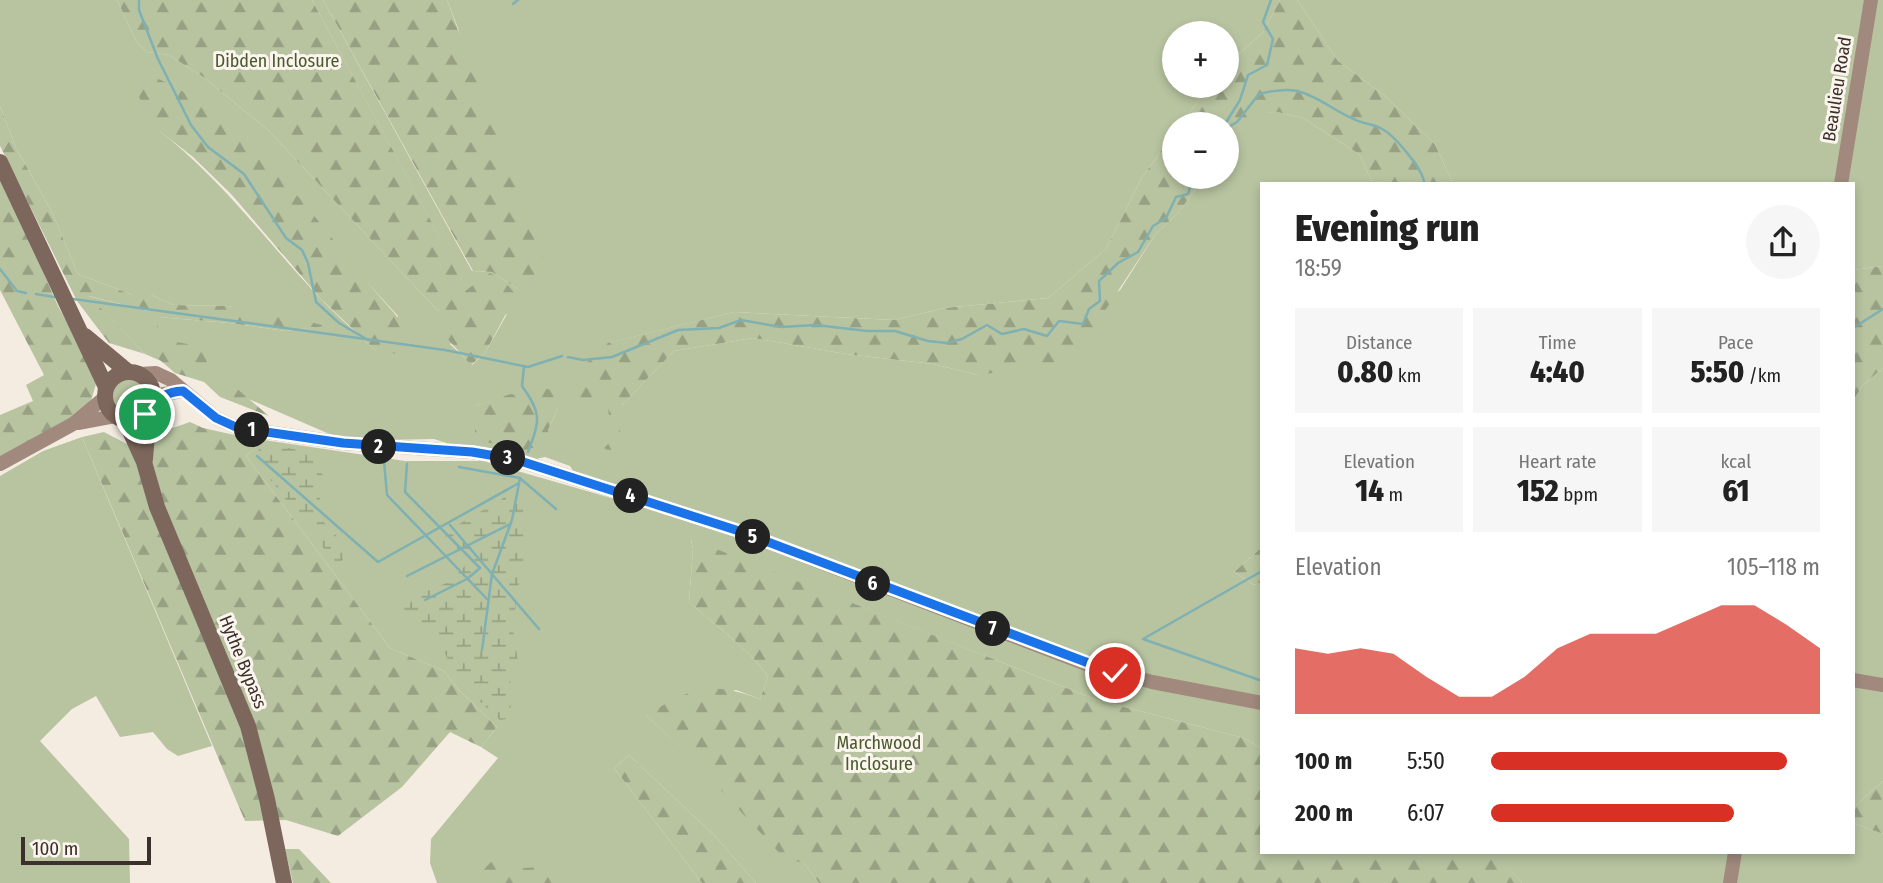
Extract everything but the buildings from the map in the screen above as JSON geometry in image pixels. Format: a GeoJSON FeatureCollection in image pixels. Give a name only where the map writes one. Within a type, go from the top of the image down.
{"type":"FeatureCollection","features":[{"type":"Feature","properties":{"kind":"main road"},"geometry":{"type":"LineString","coordinates":[[0,162],[81,333],[105,392],[120,418],[139,418],[150,407],[150,383],[81,333]]}},
{"type":"Feature","properties":{"kind":"main road"},"geometry":{"type":"LineString","coordinates":[[105,392],[114,376],[133,373]]}},
{"type":"Feature","properties":{"kind":"main road","name":"Hythe Bypass"},"geometry":{"type":"LineString","coordinates":[[144,463],[150,407]]}},
{"type":"Feature","properties":{"kind":"main road","name":"Hythe Bypass"},"geometry":{"type":"LineString","coordinates":[[120,418],[144,463],[158,508],[248,726],[267,799],[284,883]]}},
{"type":"Feature","properties":{"kind":"street","name":"Beaulieu Road"},"geometry":{"type":"LineString","coordinates":[[1842,182],[1871,0]]}},
{"type":"Feature","properties":{"kind":"street"},"geometry":{"type":"LineString","coordinates":[[133,373],[156,373],[171,380],[216,418],[238,428],[333,442],[472,452],[514,459],[739,531],[1086,664],[1152,682],[1260,703]]}},
{"type":"Feature","properties":{"kind":"street"},"geometry":{"type":"LineString","coordinates":[[150,407],[164,394],[183,391]]}},
{"type":"Feature","properties":{"kind":"street"},"geometry":{"type":"LineString","coordinates":[[0,464],[73,424],[105,392]]}},
{"type":"Feature","properties":{"kind":"street"},"geometry":{"type":"LineString","coordinates":[[73,424],[120,418]]}},
{"type":"Feature","properties":{"kind":"street"},"geometry":{"type":"LineString","coordinates":[[1855,680],[1883,685]]}},
{"type":"Feature","properties":{"kind":"street"},"geometry":{"type":"LineString","coordinates":[[1730,883],[1735,854]]}},
{"type":"Feature","properties":{"kind":"green space"},"geometry":{"type":"Polygon","coordinates":[[[0,0],[117,0],[136,41],[147,52],[169,55],[206,79],[268,130],[438,311],[466,287],[312,0],[323,0],[472,271],[492,272],[519,290],[458,28],[447,0],[1280,0],[1263,32],[1239,54],[1239,21],[1162,21],[1162,98],[1200,98],[1190,112],[1162,112],[1162,150],[1141,179],[1106,249],[1048,298],[944,308],[894,320],[734,312],[609,343],[622,405],[674,351],[753,338],[846,354],[933,364],[978,375],[1120,290],[1155,235],[1179,212],[1195,189],[1239,189],[1239,131],[1252,113],[1277,112],[1303,118],[1359,154],[1372,182],[1260,182],[1260,549],[1234,572],[1254,585],[1260,583],[1260,748],[1244,738],[1097,700],[691,540],[693,549],[689,602],[741,646],[768,677],[760,699],[736,690],[646,715],[804,863],[819,883],[756,883],[714,835],[629,755],[614,768],[702,883],[437,883],[430,863],[431,839],[498,758],[481,747],[497,727],[459,690],[444,671],[390,648],[246,456],[264,440],[405,461],[483,461],[625,502],[574,472],[570,466],[545,457],[532,460],[459,447],[434,439],[384,440],[334,436],[145,354],[88,296],[148,311],[148,334],[158,317],[285,331],[323,326],[228,306],[174,305],[151,295],[133,295],[78,274],[52,212],[16,148],[0,106],[0,0]],[[156,128],[202,168],[300,277],[376,351],[398,316],[365,280],[156,128]],[[507,314],[450,344],[472,365],[485,353],[507,314]],[[511,395],[475,406],[475,440],[548,430],[558,409],[511,395]]]}},
{"type":"Feature","properties":{"kind":"green space","name":"Dibden Inclosure"},"geometry":{"type":"Polygon","coordinates":[[[117,0],[312,0],[467,288],[446,305],[490,273],[505,282],[516,295],[485,353],[471,365],[444,335],[441,309],[438,311],[268,130],[206,79],[169,55],[147,52],[136,41],[117,0]]]}},
{"type":"Feature","properties":{"kind":"green space","name":"Dibden Inclosure"},"geometry":{"type":"Polygon","coordinates":[[[323,0],[447,0],[551,280],[519,290],[492,272],[473,271],[323,0]]]}},
{"type":"Feature","properties":{"kind":"green space"},"geometry":{"type":"Polygon","coordinates":[[[1280,0],[1297,0],[1338,61],[1384,95],[1435,144],[1452,182],[1372,182],[1359,154],[1303,118],[1277,112],[1252,114],[1239,131],[1239,112],[1190,112],[1200,98],[1239,98],[1239,54],[1263,32],[1280,0]]]}},
{"type":"Feature","properties":{"kind":"green space"},"geometry":{"type":"Polygon","coordinates":[[[1297,0],[1868,0],[1838,182],[1452,182],[1435,144],[1384,95],[1338,61],[1297,0]]]}},
{"type":"Feature","properties":{"kind":"green space"},"geometry":{"type":"Polygon","coordinates":[[[1874,0],[1883,0],[1883,266],[1855,270],[1855,182],[1846,182],[1874,0]]]}},
{"type":"Feature","properties":{"kind":"green space"},"geometry":{"type":"Polygon","coordinates":[[[122,66],[161,80],[196,100],[229,124],[259,153],[314,215],[409,332],[397,354],[376,351],[321,299],[232,195],[193,157],[156,128],[122,66]]]}},
{"type":"Feature","properties":{"kind":"green space"},"geometry":{"type":"Polygon","coordinates":[[[0,106],[16,148],[52,212],[78,274],[133,295],[151,295],[174,305],[228,306],[326,326],[285,331],[158,317],[158,329],[148,335],[148,311],[89,296],[145,354],[109,343],[77,301],[0,146],[0,106]]]}},
{"type":"Feature","properties":{"kind":"green space"},"geometry":{"type":"Polygon","coordinates":[[[1162,150],[1162,189],[1195,189],[1179,212],[1155,235],[1071,362],[978,375],[933,364],[846,354],[753,338],[674,351],[622,405],[619,442],[634,447],[618,456],[604,448],[611,441],[608,406],[593,400],[586,404],[575,399],[582,388],[582,367],[608,343],[734,312],[894,320],[944,308],[1048,298],[1106,249],[1141,179],[1162,150]]]}},
{"type":"Feature","properties":{"kind":"green space"},"geometry":{"type":"Polygon","coordinates":[[[0,174],[58,306],[90,363],[96,384],[90,404],[72,419],[0,458],[0,415],[33,401],[26,385],[44,375],[0,290],[0,174]]]}},
{"type":"Feature","properties":{"kind":"green space"},"geometry":{"type":"Polygon","coordinates":[[[1883,266],[1883,368],[1863,385],[1855,398],[1855,270],[1883,266]]]}},
{"type":"Feature","properties":{"kind":"green space"},"geometry":{"type":"Polygon","coordinates":[[[177,342],[203,347],[212,381],[229,382],[269,416],[220,397],[204,382],[175,373],[154,355],[177,342]]]}},
{"type":"Feature","properties":{"kind":"green space"},"geometry":{"type":"Polygon","coordinates":[[[1883,368],[1883,781],[1855,806],[1855,398],[1863,385],[1883,368]]]}},
{"type":"Feature","properties":{"kind":"green space"},"geometry":{"type":"Polygon","coordinates":[[[127,378],[140,383],[145,396],[140,409],[127,414],[114,409],[109,396],[114,383],[127,378]]]}},
{"type":"Feature","properties":{"kind":"green space"},"geometry":{"type":"Polygon","coordinates":[[[541,388],[553,390],[558,409],[548,430],[549,442],[526,450],[475,440],[475,406],[511,394],[526,397],[541,388]]]}},
{"type":"Feature","properties":{"kind":"green space"},"geometry":{"type":"Polygon","coordinates":[[[190,422],[203,428],[262,441],[246,456],[390,648],[444,671],[459,690],[497,727],[481,747],[450,732],[402,787],[338,836],[286,820],[245,821],[82,437],[104,432],[127,444],[190,422]]]}},
{"type":"Feature","properties":{"kind":"green space"},"geometry":{"type":"Polygon","coordinates":[[[82,437],[212,746],[178,756],[167,749],[153,732],[120,737],[96,696],[72,709],[40,741],[129,839],[130,883],[0,883],[0,476],[43,451],[82,437]]]}},
{"type":"Feature","properties":{"kind":"green space"},"geometry":{"type":"Polygon","coordinates":[[[264,445],[303,452],[317,463],[323,481],[316,514],[343,543],[343,560],[337,565],[252,456],[264,445]]]}},
{"type":"Feature","properties":{"kind":"green space"},"geometry":{"type":"Polygon","coordinates":[[[522,490],[525,507],[524,571],[518,586],[513,630],[518,661],[510,683],[515,693],[507,719],[500,720],[461,681],[439,643],[409,617],[403,607],[404,601],[449,582],[465,566],[442,539],[456,526],[512,493],[522,490]]]}},
{"type":"Feature","properties":{"kind":"green space","name":"Marchwood Inclosure"},"geometry":{"type":"Polygon","coordinates":[[[691,539],[1097,700],[1244,738],[1260,748],[1260,854],[1501,854],[1504,862],[1522,883],[819,883],[804,863],[785,859],[685,752],[646,715],[676,698],[701,690],[726,690],[760,699],[768,677],[742,647],[689,602],[693,549],[691,539]]]}},
{"type":"Feature","properties":{"kind":"green space"},"geometry":{"type":"Polygon","coordinates":[[[1260,549],[1260,583],[1254,585],[1234,572],[1260,549]]]}},
{"type":"Feature","properties":{"kind":"green space"},"geometry":{"type":"Polygon","coordinates":[[[629,755],[714,835],[756,883],[702,883],[614,768],[629,755]]]}},
{"type":"Feature","properties":{"kind":"green space"},"geometry":{"type":"Polygon","coordinates":[[[1883,781],[1883,834],[1855,824],[1855,806],[1883,781]]]}},
{"type":"Feature","properties":{"kind":"green space"},"geometry":{"type":"Polygon","coordinates":[[[1855,824],[1883,834],[1883,883],[1522,883],[1503,862],[1501,854],[1855,854],[1855,824]]]}},
{"type":"Feature","properties":{"kind":"green space"},"geometry":{"type":"Polygon","coordinates":[[[285,849],[299,849],[331,883],[293,883],[285,849]]]}},
{"type":"Feature","properties":{"kind":"green space"},"geometry":{"type":"Polygon","coordinates":[[[507,859],[524,868],[556,866],[556,874],[551,883],[483,883],[483,870],[492,861],[507,859]]]}},
{"type":"Feature","properties":{"kind":"waterway"},"geometry":{"type":"LineString","coordinates":[[139,0],[139,10],[158,59],[191,125],[208,147],[244,174],[286,238],[302,250],[308,263],[316,302],[339,323],[368,340]]}},
{"type":"Feature","properties":{"kind":"waterway"},"geometry":{"type":"LineString","coordinates":[[513,4],[518,0]]}},
{"type":"Feature","properties":{"kind":"waterway"},"geometry":{"type":"LineString","coordinates":[[1232,112],[1240,100],[1248,75],[1267,65],[1273,39],[1263,22],[1271,0]]}},
{"type":"Feature","properties":{"kind":"waterway"},"geometry":{"type":"LineString","coordinates":[[1239,119],[1259,94],[1297,91],[1348,117],[1379,127],[1401,146],[1414,162],[1424,182]]}},
{"type":"Feature","properties":{"kind":"waterway"},"geometry":{"type":"LineString","coordinates":[[568,357],[583,360],[612,357],[678,330],[719,328],[741,320],[781,327],[816,325],[867,331],[895,331],[928,341],[947,343],[962,339],[987,325],[1002,334],[1024,329],[1047,336],[1059,321],[1083,324],[1089,309],[1100,301],[1099,281],[1118,263],[1138,252],[1153,226],[1166,218],[1176,197],[1188,194],[1189,189]]}},
{"type":"Feature","properties":{"kind":"waterway"},"geometry":{"type":"LineString","coordinates":[[0,269],[17,291],[26,293]]}},
{"type":"Feature","properties":{"kind":"waterway"},"geometry":{"type":"LineString","coordinates":[[36,294],[54,297]]}},
{"type":"Feature","properties":{"kind":"waterway"},"geometry":{"type":"LineString","coordinates":[[73,299],[445,350],[528,367],[562,356]]}},
{"type":"Feature","properties":{"kind":"waterway"},"geometry":{"type":"LineString","coordinates":[[1855,327],[1883,309]]}},
{"type":"Feature","properties":{"kind":"waterway"},"geometry":{"type":"LineString","coordinates":[[524,366],[522,386],[533,404],[537,418],[528,452]]}},
{"type":"Feature","properties":{"kind":"waterway"},"geometry":{"type":"LineString","coordinates":[[257,456],[378,562],[519,483]]}},
{"type":"Feature","properties":{"kind":"waterway"},"geometry":{"type":"LineString","coordinates":[[384,461],[387,495],[487,599]]}},
{"type":"Feature","properties":{"kind":"waterway"},"geometry":{"type":"LineString","coordinates":[[407,464],[405,492],[480,568]]}},
{"type":"Feature","properties":{"kind":"waterway"},"geometry":{"type":"LineString","coordinates":[[459,467],[520,478],[512,520],[492,574],[482,650]]}},
{"type":"Feature","properties":{"kind":"waterway"},"geometry":{"type":"LineString","coordinates":[[521,479],[556,509]]}},
{"type":"Feature","properties":{"kind":"waterway"},"geometry":{"type":"LineString","coordinates":[[407,576],[510,524]]}},
{"type":"Feature","properties":{"kind":"waterway"},"geometry":{"type":"LineString","coordinates":[[450,525],[539,629]]}},
{"type":"Feature","properties":{"kind":"waterway"},"geometry":{"type":"LineString","coordinates":[[425,600],[467,579],[480,568]]}},
{"type":"Feature","properties":{"kind":"waterway"},"geometry":{"type":"LineString","coordinates":[[1260,572],[1143,639],[1260,680]]}},
{"type":"Feature","properties":{"kind":"route"},"geometry":{"type":"LineString","coordinates":[[145,414],[157,398],[169,392],[183,391],[216,418],[238,428],[323,441],[472,452],[514,459],[739,531],[989,628],[1115,673]]}}]}
